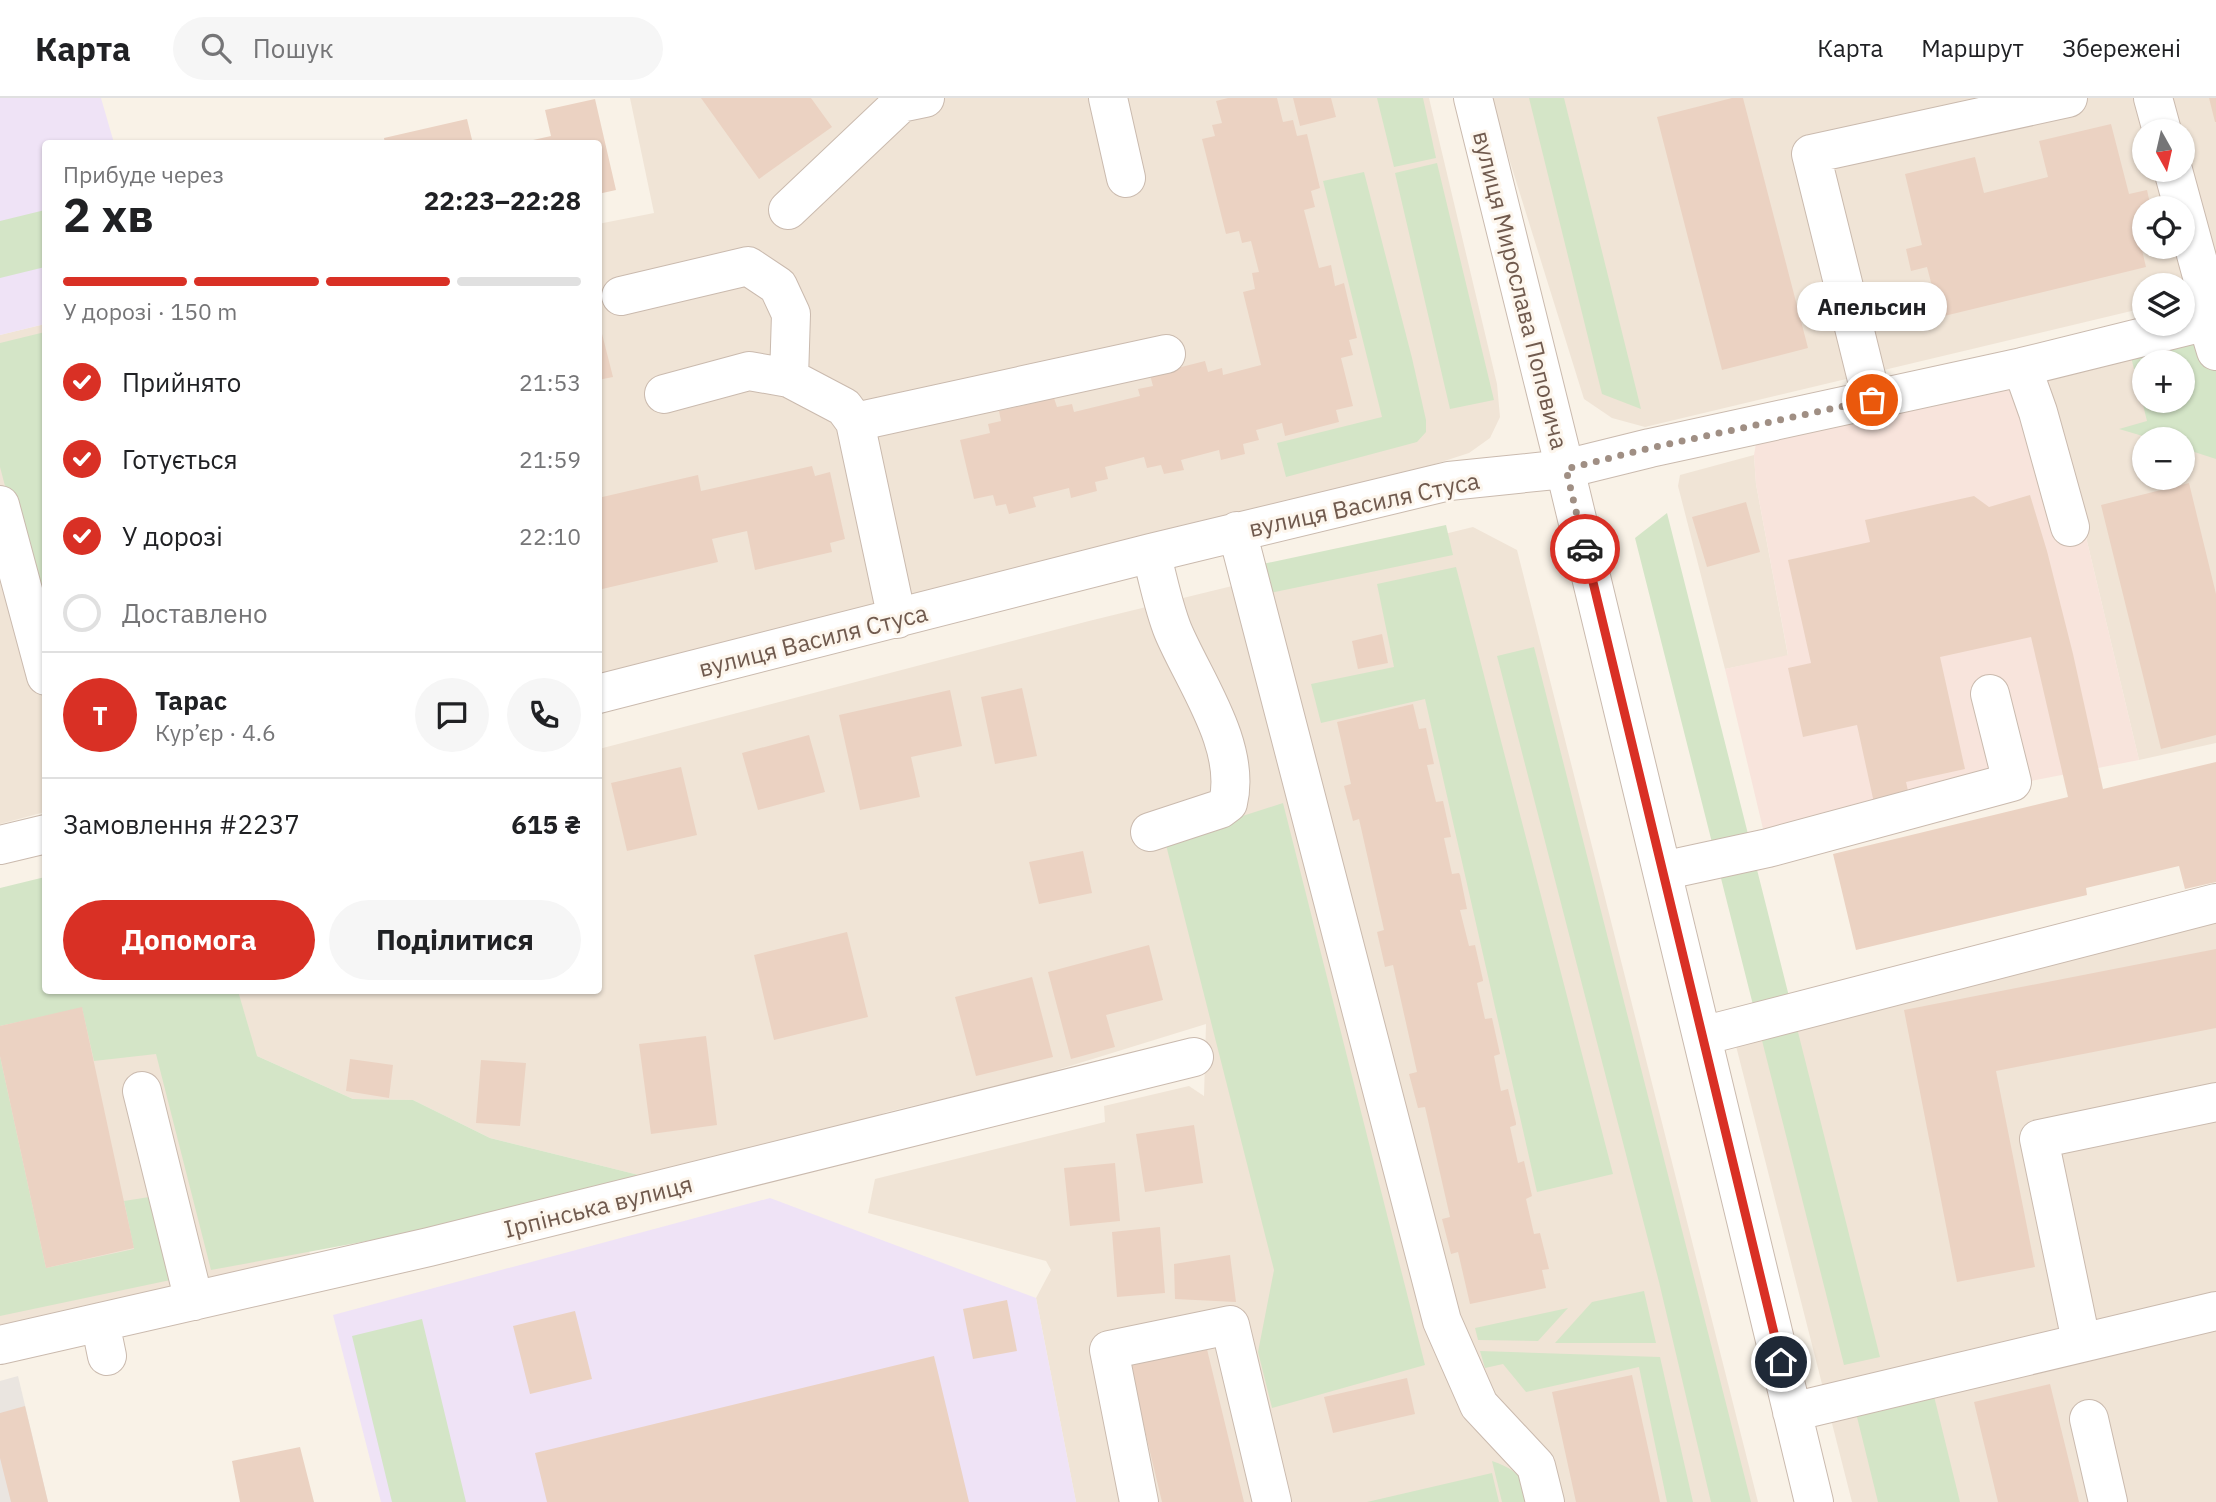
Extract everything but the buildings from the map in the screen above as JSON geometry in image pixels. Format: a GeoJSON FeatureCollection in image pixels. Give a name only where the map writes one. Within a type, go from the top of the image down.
{"type":"FeatureCollection","features":[{"type":"Feature","properties":{"kind":"street"},"geometry":{"type":"LineString","coordinates":[[1108,98],[1126,178]]}},
{"type":"Feature","properties":{"kind":"street","name":"вулиця Мирослава Поповича"},"geometry":{"type":"LineString","coordinates":[[1473,98],[1566,469],[1814,1502]]}},
{"type":"Feature","properties":{"kind":"street"},"geometry":{"type":"LineString","coordinates":[[1872,400],[1811,154],[2068,98]]}},
{"type":"Feature","properties":{"kind":"street"},"geometry":{"type":"LineString","coordinates":[[2153,98],[2159,119]]}},
{"type":"Feature","properties":{"kind":"street"},"geometry":{"type":"LineString","coordinates":[[788,210],[909,100]]}},
{"type":"Feature","properties":{"kind":"street"},"geometry":{"type":"LineString","coordinates":[[2176,182],[2206,291],[2213,331]]}},
{"type":"Feature","properties":{"kind":"street"},"geometry":{"type":"LineString","coordinates":[[621,296],[748,266],[778,286],[791,314],[789,378]]}},
{"type":"Feature","properties":{"kind":"street","name":"вулиця Василя Стуса"},"geometry":{"type":"LineString","coordinates":[[602,693],[1151,552],[1449,481],[1566,469],[1650,448],[2022,367],[2213,331]]}},
{"type":"Feature","properties":{"kind":"street"},"geometry":{"type":"LineString","coordinates":[[855,422],[1166,354]]}},
{"type":"Feature","properties":{"kind":"street"},"geometry":{"type":"LineString","coordinates":[[2022,367],[2038,412],[2070,527]]}},
{"type":"Feature","properties":{"kind":"street"},"geometry":{"type":"LineString","coordinates":[[664,394],[749,371],[789,378],[844,407],[855,422],[897,619]]}},
{"type":"Feature","properties":{"kind":"street"},"geometry":{"type":"LineString","coordinates":[[0,505],[42,661]]}},
{"type":"Feature","properties":{"kind":"street"},"geometry":{"type":"LineString","coordinates":[[1237,531],[1442,1321],[1479,1405],[1536,1466],[1545,1502]]}},
{"type":"Feature","properties":{"kind":"street"},"geometry":{"type":"LineString","coordinates":[[1150,832],[1220,809],[1228,803],[1231,780],[1224,745],[1202,688],[1173,630],[1151,552]]}},
{"type":"Feature","properties":{"kind":"street"},"geometry":{"type":"LineString","coordinates":[[1662,871],[1768,848],[2012,782],[1990,694]]}},
{"type":"Feature","properties":{"kind":"street"},"geometry":{"type":"LineString","coordinates":[[0,845],[42,835]]}},
{"type":"Feature","properties":{"kind":"street"},"geometry":{"type":"LineString","coordinates":[[1702,1037],[2216,903]]}},
{"type":"Feature","properties":{"kind":"street","name":"Ірпінська вулиця"},"geometry":{"type":"LineString","coordinates":[[0,1345],[103,1339],[194,1301],[758,1167],[1194,1057]]}},
{"type":"Feature","properties":{"kind":"street"},"geometry":{"type":"LineString","coordinates":[[142,1091],[194,1301]]}},
{"type":"Feature","properties":{"kind":"street"},"geometry":{"type":"LineString","coordinates":[[2081,1341],[2039,1139],[2216,1102]]}},
{"type":"Feature","properties":{"kind":"street"},"geometry":{"type":"LineString","coordinates":[[1793,1412],[2081,1341],[2216,1311]]}},
{"type":"Feature","properties":{"kind":"street"},"geometry":{"type":"LineString","coordinates":[[1139,1502],[1109,1350],[1230,1325],[1272,1502]]}},
{"type":"Feature","properties":{"kind":"street"},"geometry":{"type":"LineString","coordinates":[[2089,1419],[2108,1502]]}},
{"type":"Feature","properties":{"kind":"shaded area"},"geometry":{"type":"Polygon","coordinates":[[[0,98],[101,98],[113,140],[42,140],[42,325],[0,335],[0,98]]]}},
{"type":"Feature","properties":{"kind":"shaded area"},"geometry":{"type":"Polygon","coordinates":[[[630,98],[1429,98],[1497,384],[1500,417],[1490,438],[1469,453],[1432,465],[602,673],[602,223],[654,213],[630,98]]]}},
{"type":"Feature","properties":{"kind":"shaded area"},"geometry":{"type":"Polygon","coordinates":[[[1493,98],[2216,98],[2216,308],[2209,293],[2195,296],[2195,273],[2132,273],[2132,311],[1645,427],[1612,418],[1584,399],[1502,136],[1493,98]]]}},
{"type":"Feature","properties":{"kind":"shaded area"},"geometry":{"type":"Polygon","coordinates":[[[42,325],[42,813],[0,824],[0,335],[42,325]]]}},
{"type":"Feature","properties":{"kind":"shaded area"},"geometry":{"type":"Polygon","coordinates":[[[2216,332],[2216,743],[2139,760],[2047,373],[2132,352],[2132,413],[2195,413],[2195,350],[2142,350],[2216,332]]]}},
{"type":"Feature","properties":{"kind":"shaded area"},"geometry":{"type":"Polygon","coordinates":[[[2047,373],[2139,760],[1764,833],[1725,669],[1788,655],[1756,484],[1754,455],[1757,438],[2047,373]]]}},
{"type":"Feature","properties":{"kind":"shaded area"},"geometry":{"type":"Polygon","coordinates":[[[1754,455],[1756,484],[1788,656],[1725,669],[1678,486],[1680,475],[1754,455]]]}},
{"type":"Feature","properties":{"kind":"shaded area"},"geometry":{"type":"Polygon","coordinates":[[[1473,527],[1517,550],[1758,1502],[1076,1502],[1036,1298],[1051,1270],[1046,1261],[868,1213],[875,1179],[1105,1122],[1104,1106],[1189,1086],[1204,1096],[1206,1024],[1031,1078],[887,1112],[705,1178],[675,1184],[490,1138],[413,1100],[353,1099],[257,1056],[311,1258],[0,1325],[0,905],[42,983],[42,994],[602,994],[602,748],[1089,621],[1473,527]]]}},
{"type":"Feature","properties":{"kind":"shaded area"},"geometry":{"type":"Polygon","coordinates":[[[2216,922],[2216,1502],[1852,1502],[1735,1042],[2216,922]]]}},
{"type":"Feature","properties":{"kind":"shaded area"},"geometry":{"type":"Polygon","coordinates":[[[770,1198],[1036,1298],[1076,1502],[381,1502],[333,1315],[770,1198]]]}},
{"type":"Feature","properties":{"kind":"shaded area"},"geometry":{"type":"Polygon","coordinates":[[[18,1376],[48,1502],[0,1502],[0,1381],[18,1376]]]}},
{"type":"Feature","properties":{"kind":"green space"},"geometry":{"type":"Polygon","coordinates":[[[1377,98],[1423,98],[1436,158],[1394,167],[1377,98]]]}},
{"type":"Feature","properties":{"kind":"green space"},"geometry":{"type":"Polygon","coordinates":[[[1529,98],[1564,98],[1641,409],[1602,394],[1529,98]]]}},
{"type":"Feature","properties":{"kind":"green space"},"geometry":{"type":"Polygon","coordinates":[[[1437,163],[1494,400],[1450,409],[1395,173],[1437,163]]]}},
{"type":"Feature","properties":{"kind":"green space"},"geometry":{"type":"Polygon","coordinates":[[[1364,172],[1412,358],[1426,420],[1426,432],[1417,442],[1286,477],[1277,443],[1382,417],[1323,181],[1364,172]]]}},
{"type":"Feature","properties":{"kind":"green space"},"geometry":{"type":"Polygon","coordinates":[[[42,211],[42,268],[0,278],[0,221],[42,211]]]}},
{"type":"Feature","properties":{"kind":"green space"},"geometry":{"type":"Polygon","coordinates":[[[42,333],[42,627],[0,467],[0,343],[42,333]]]}},
{"type":"Feature","properties":{"kind":"green space"},"geometry":{"type":"Polygon","coordinates":[[[2194,337],[2209,347],[2216,371],[2216,459],[2195,452],[2195,427],[2132,427],[2132,433],[2119,429],[2147,421],[2145,413],[2195,413],[2195,350],[2142,350],[2194,337]]]}},
{"type":"Feature","properties":{"kind":"green space"},"geometry":{"type":"Polygon","coordinates":[[[1667,513],[1880,1357],[1844,1365],[1635,538],[1667,513]]]}},
{"type":"Feature","properties":{"kind":"green space"},"geometry":{"type":"Polygon","coordinates":[[[1446,525],[1453,555],[1260,595],[1253,566],[1446,525]]]}},
{"type":"Feature","properties":{"kind":"green space"},"geometry":{"type":"Polygon","coordinates":[[[1456,567],[1613,1174],[1537,1192],[1425,699],[1321,723],[1311,684],[1394,667],[1377,584],[1456,567]]]}},
{"type":"Feature","properties":{"kind":"green space"},"geometry":{"type":"Polygon","coordinates":[[[1534,647],[1751,1502],[1711,1502],[1659,1282],[1497,656],[1534,647]]]}},
{"type":"Feature","properties":{"kind":"green space"},"geometry":{"type":"Polygon","coordinates":[[[1283,803],[1425,1365],[1272,1408],[1258,1352],[1274,1270],[1165,841],[1283,803]]]}},
{"type":"Feature","properties":{"kind":"green space"},"geometry":{"type":"Polygon","coordinates":[[[42,878],[42,994],[239,994],[257,1056],[353,1099],[413,1100],[490,1138],[675,1184],[211,1270],[156,1054],[94,1061],[82,1008],[0,1026],[0,888],[42,878]]]}},
{"type":"Feature","properties":{"kind":"green space"},"geometry":{"type":"Polygon","coordinates":[[[0,1056],[46,1268],[134,1249],[124,1201],[162,1195],[180,1278],[0,1316],[0,1056]]]}},
{"type":"Feature","properties":{"kind":"green space"},"geometry":{"type":"Polygon","coordinates":[[[1644,1291],[1656,1343],[1555,1343],[1592,1302],[1644,1291]]]}},
{"type":"Feature","properties":{"kind":"green space"},"geometry":{"type":"Polygon","coordinates":[[[1568,1308],[1538,1341],[1478,1340],[1475,1328],[1568,1308]]]}},
{"type":"Feature","properties":{"kind":"green space"},"geometry":{"type":"Polygon","coordinates":[[[422,1319],[466,1502],[392,1502],[352,1336],[422,1319]]]}},
{"type":"Feature","properties":{"kind":"green space"},"geometry":{"type":"Polygon","coordinates":[[[1480,1351],[1660,1357],[1693,1502],[1667,1502],[1639,1367],[1526,1392],[1503,1364],[1485,1368],[1480,1351]]]}},
{"type":"Feature","properties":{"kind":"green space"},"geometry":{"type":"Polygon","coordinates":[[[1933,1392],[1960,1502],[1878,1502],[1856,1413],[1933,1392]]]}},
{"type":"Feature","properties":{"kind":"green space"},"geometry":{"type":"Polygon","coordinates":[[[1492,1461],[1518,1475],[1526,1486],[1531,1502],[1502,1502],[1492,1461]]]}},
{"type":"Feature","properties":{"kind":"green space"},"geometry":{"type":"Polygon","coordinates":[[[1492,1473],[1499,1502],[1367,1502],[1492,1473]]]}},
{"type":"Feature","properties":{"kind":"way so far"},"geometry":{"type":"LineString","coordinates":[[1585,549],[1566,469],[1872,400]]}},
{"type":"Feature","properties":{"kind":"place","name":"Апельсин"},"geometry":{"type":"Point","coordinates":[1872,400]}},
{"type":"Feature","properties":{"kind":"route"},"geometry":{"type":"LineString","coordinates":[[1585,549],[1781,1362]]}}]}
